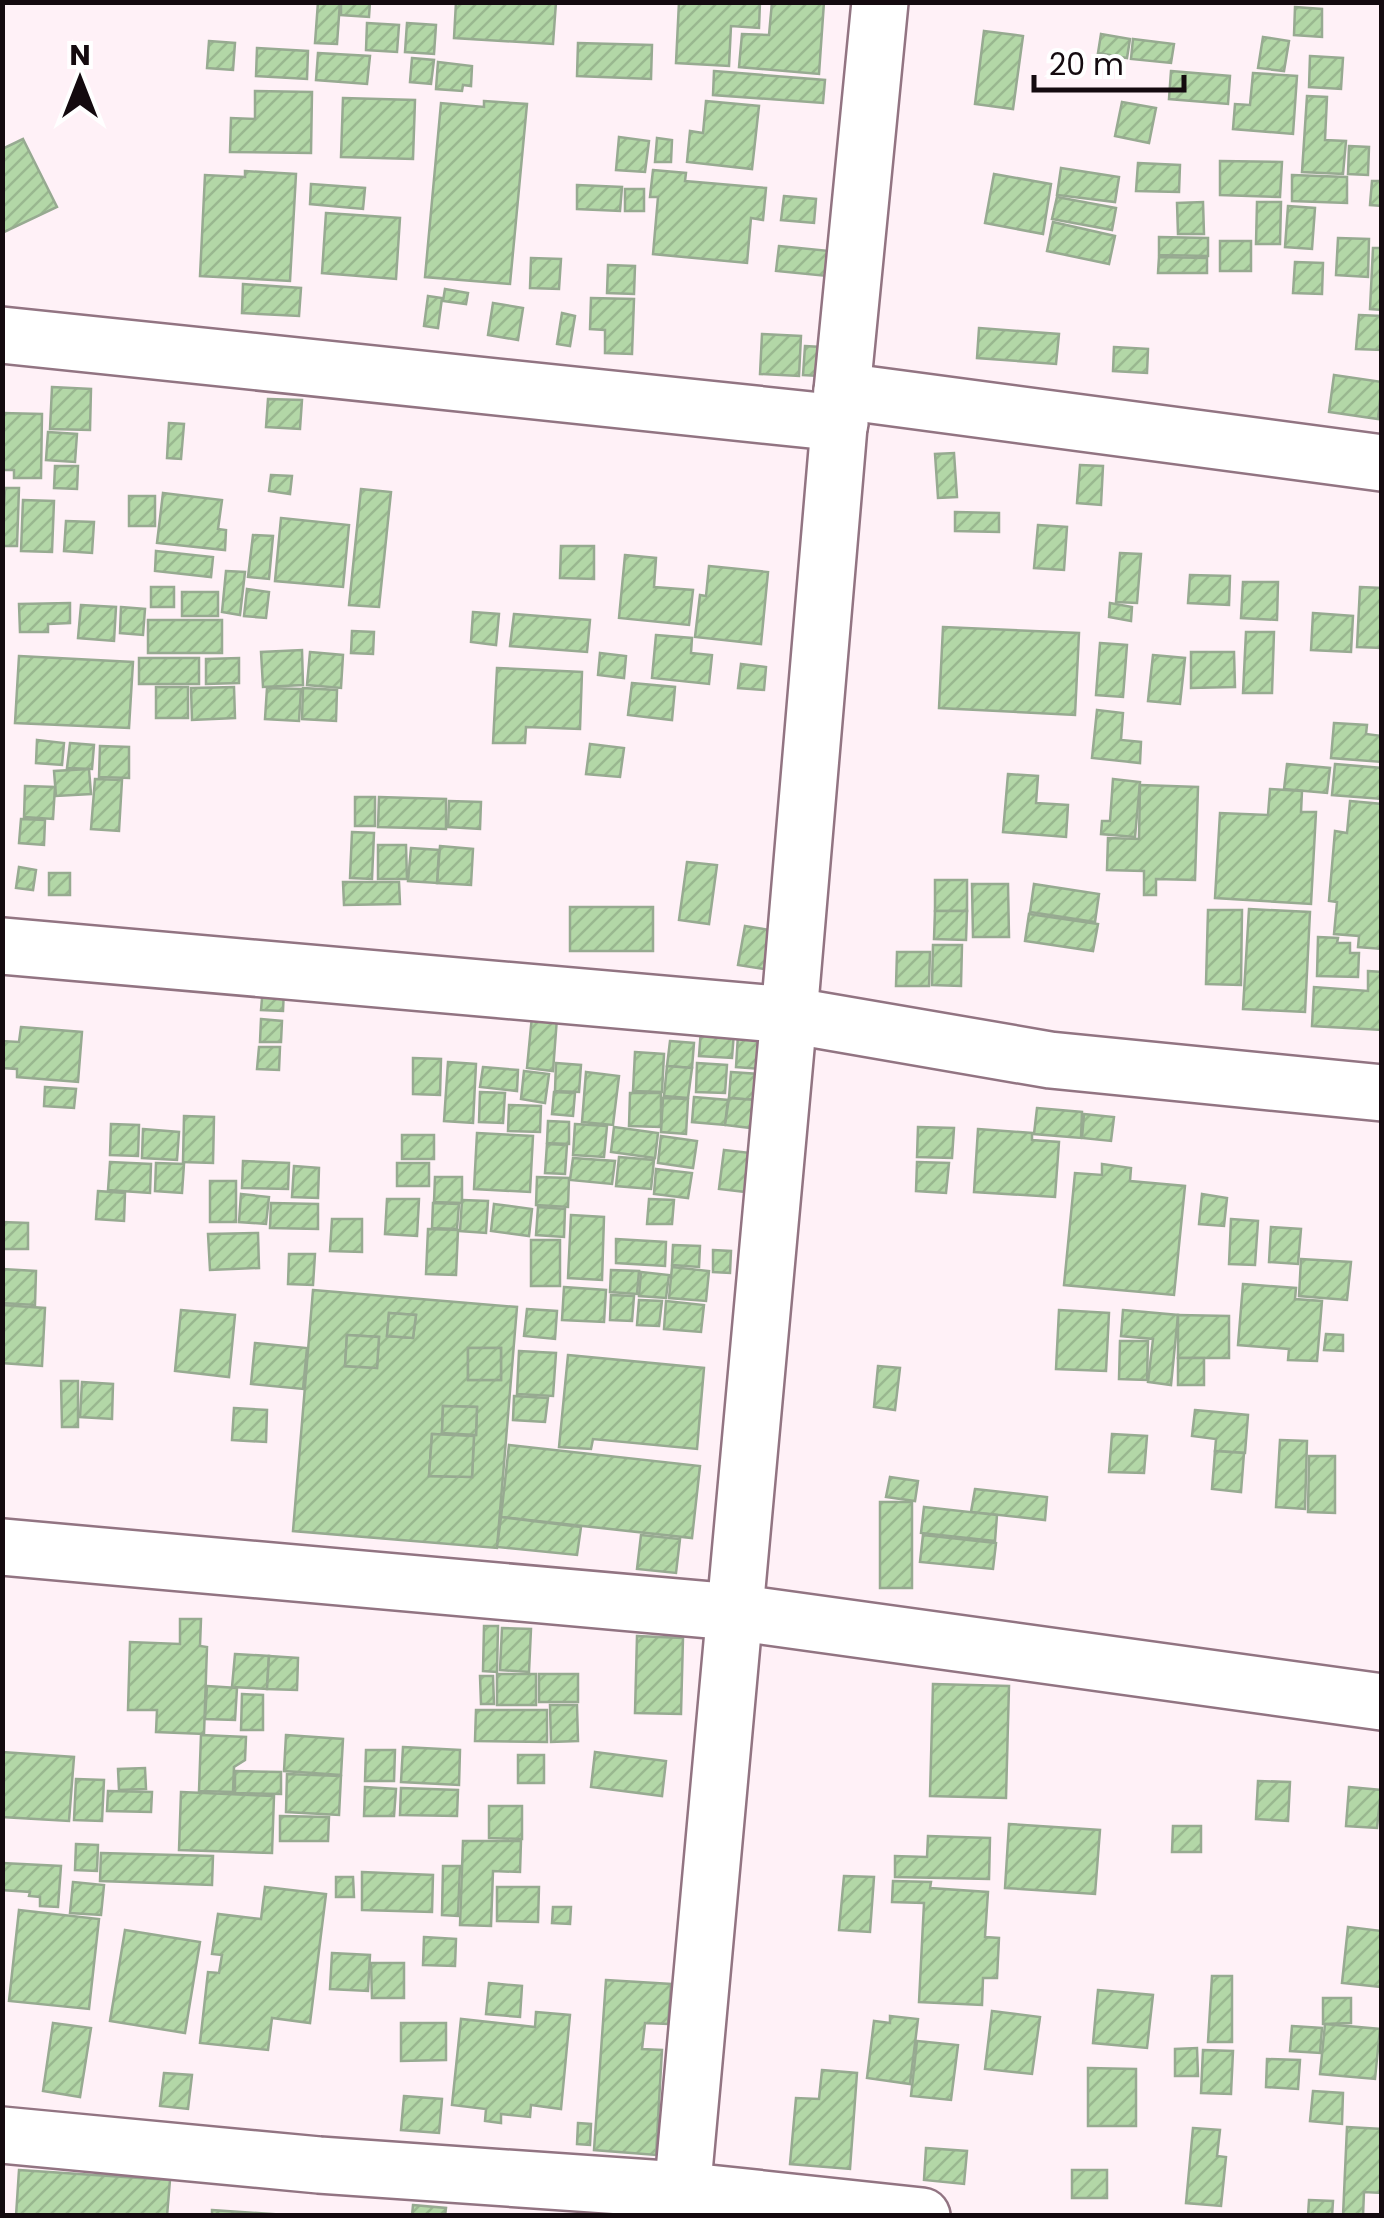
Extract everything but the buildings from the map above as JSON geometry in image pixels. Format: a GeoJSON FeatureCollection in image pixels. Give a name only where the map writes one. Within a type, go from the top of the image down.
{"type":"FeatureCollection","features":[{"type":"Feature","properties":{"kind":"street"},"geometry":{"type":"LineString","coordinates":[[680,2203],[880,2]]}},
{"type":"Feature","properties":{"kind":"street"},"geometry":{"type":"LineString","coordinates":[[2,335],[841,407],[1382,462]]}},
{"type":"Feature","properties":{"kind":"street"},"geometry":{"type":"LineString","coordinates":[[2,946],[790,1015],[1050,1060],[1382,1093]]}},
{"type":"Feature","properties":{"kind":"street"},"geometry":{"type":"LineString","coordinates":[[2,1547],[733,1612],[1382,1702]]}},
{"type":"Feature","properties":{"kind":"street"},"geometry":{"type":"LineString","coordinates":[[2,2135],[680,2203],[922,2216]]}}]}
